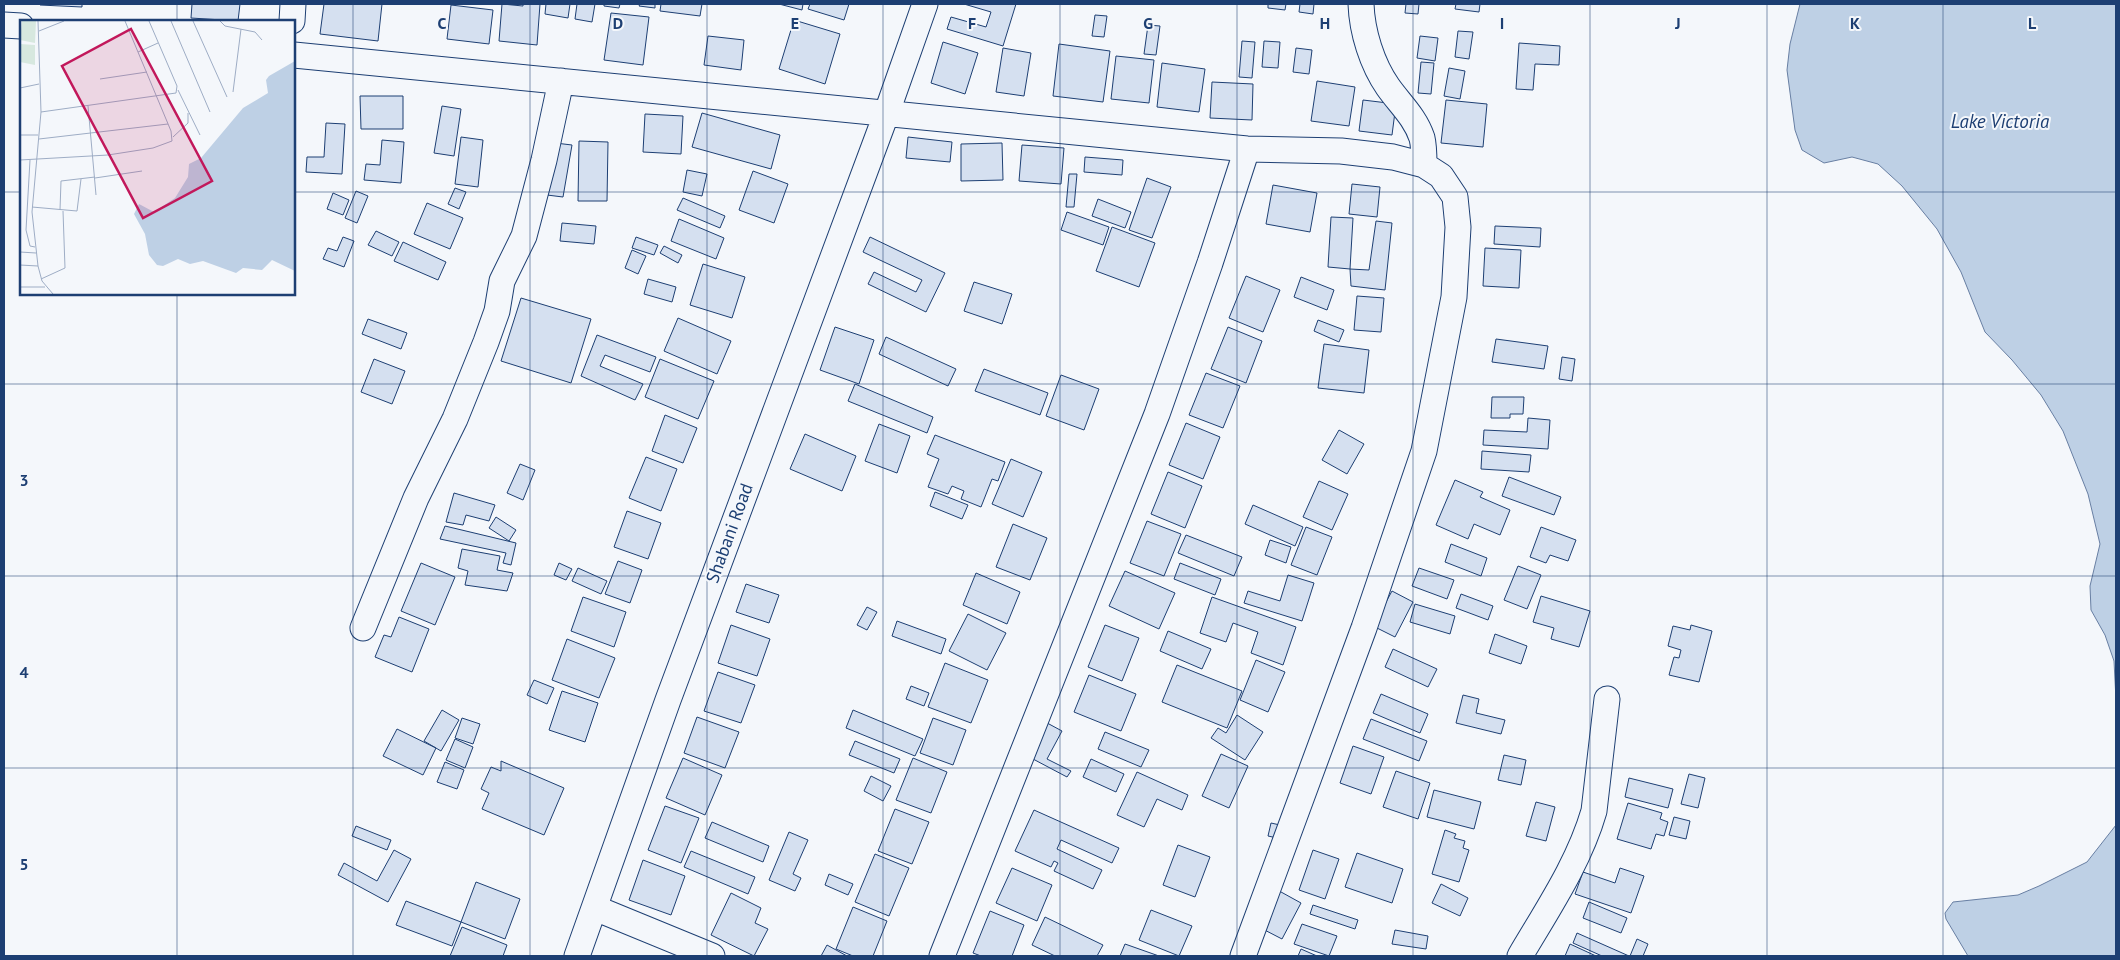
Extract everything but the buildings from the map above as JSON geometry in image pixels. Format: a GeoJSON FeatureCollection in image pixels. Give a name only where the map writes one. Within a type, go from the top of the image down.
{"type":"FeatureCollection","features":[{"type":"Feature","properties":{"kind":"street"},"geometry":{"type":"LineString","coordinates":[[292,20],[293,4]]}},
{"type":"Feature","properties":{"kind":"street","name":"Shabani Road"},"geometry":{"type":"LineString","coordinates":[[577,956],[668,700],[887,112],[925,4]]}},
{"type":"Feature","properties":{"kind":"street"},"geometry":{"type":"LineString","coordinates":[[1361,4],[1365,35],[1373,58],[1387,86],[1416,122],[1422,140],[1424,165]]}},
{"type":"Feature","properties":{"kind":"street"},"geometry":{"type":"LineString","coordinates":[[4,25],[20,26]]}},
{"type":"Feature","properties":{"kind":"street"},"geometry":{"type":"LineString","coordinates":[[295,55],[1247,149],[1341,151],[1393,158],[1424,165],[1441,176],[1455,197],[1458,227],[1454,297],[1424,451],[1364,628],[1243,956]]}},
{"type":"Feature","properties":{"kind":"street"},"geometry":{"type":"LineString","coordinates":[[363,628],[416,498],[455,418],[486,342],[496,311],[502,281],[524,236],[544,160],[561,81]]}},
{"type":"Feature","properties":{"kind":"street"},"geometry":{"type":"LineString","coordinates":[[942,956],[1157,414],[1210,263],[1247,149]]}},
{"type":"Feature","properties":{"kind":"street"},"geometry":{"type":"LineString","coordinates":[[1520,956],[1575,859],[1590,824],[1594,811],[1607,699]]}},
{"type":"Feature","properties":{"kind":"street"},"geometry":{"type":"LineString","coordinates":[[595,908],[712,956]]}},
{"type":"Feature","properties":{"kind":"water","name":"Lake Victoria"},"geometry":{"type":"Polygon","coordinates":[[[1800,4],[2116,4],[2116,700],[2114,661],[2105,635],[2091,610],[2090,586],[2100,544],[2088,494],[2063,431],[2041,395],[2012,360],[1985,332],[1961,272],[1937,229],[1902,186],[1878,164],[1852,157],[1824,163],[1802,150],[1795,130],[1787,70],[1790,44],[1800,4]]]}},
{"type":"Feature","properties":{"kind":"water"},"geometry":{"type":"Polygon","coordinates":[[[2116,825],[2116,956],[1968,956],[1946,919],[1945,913],[1953,902],[2018,895],[2039,886],[2087,862],[2116,825]]]}}]}
